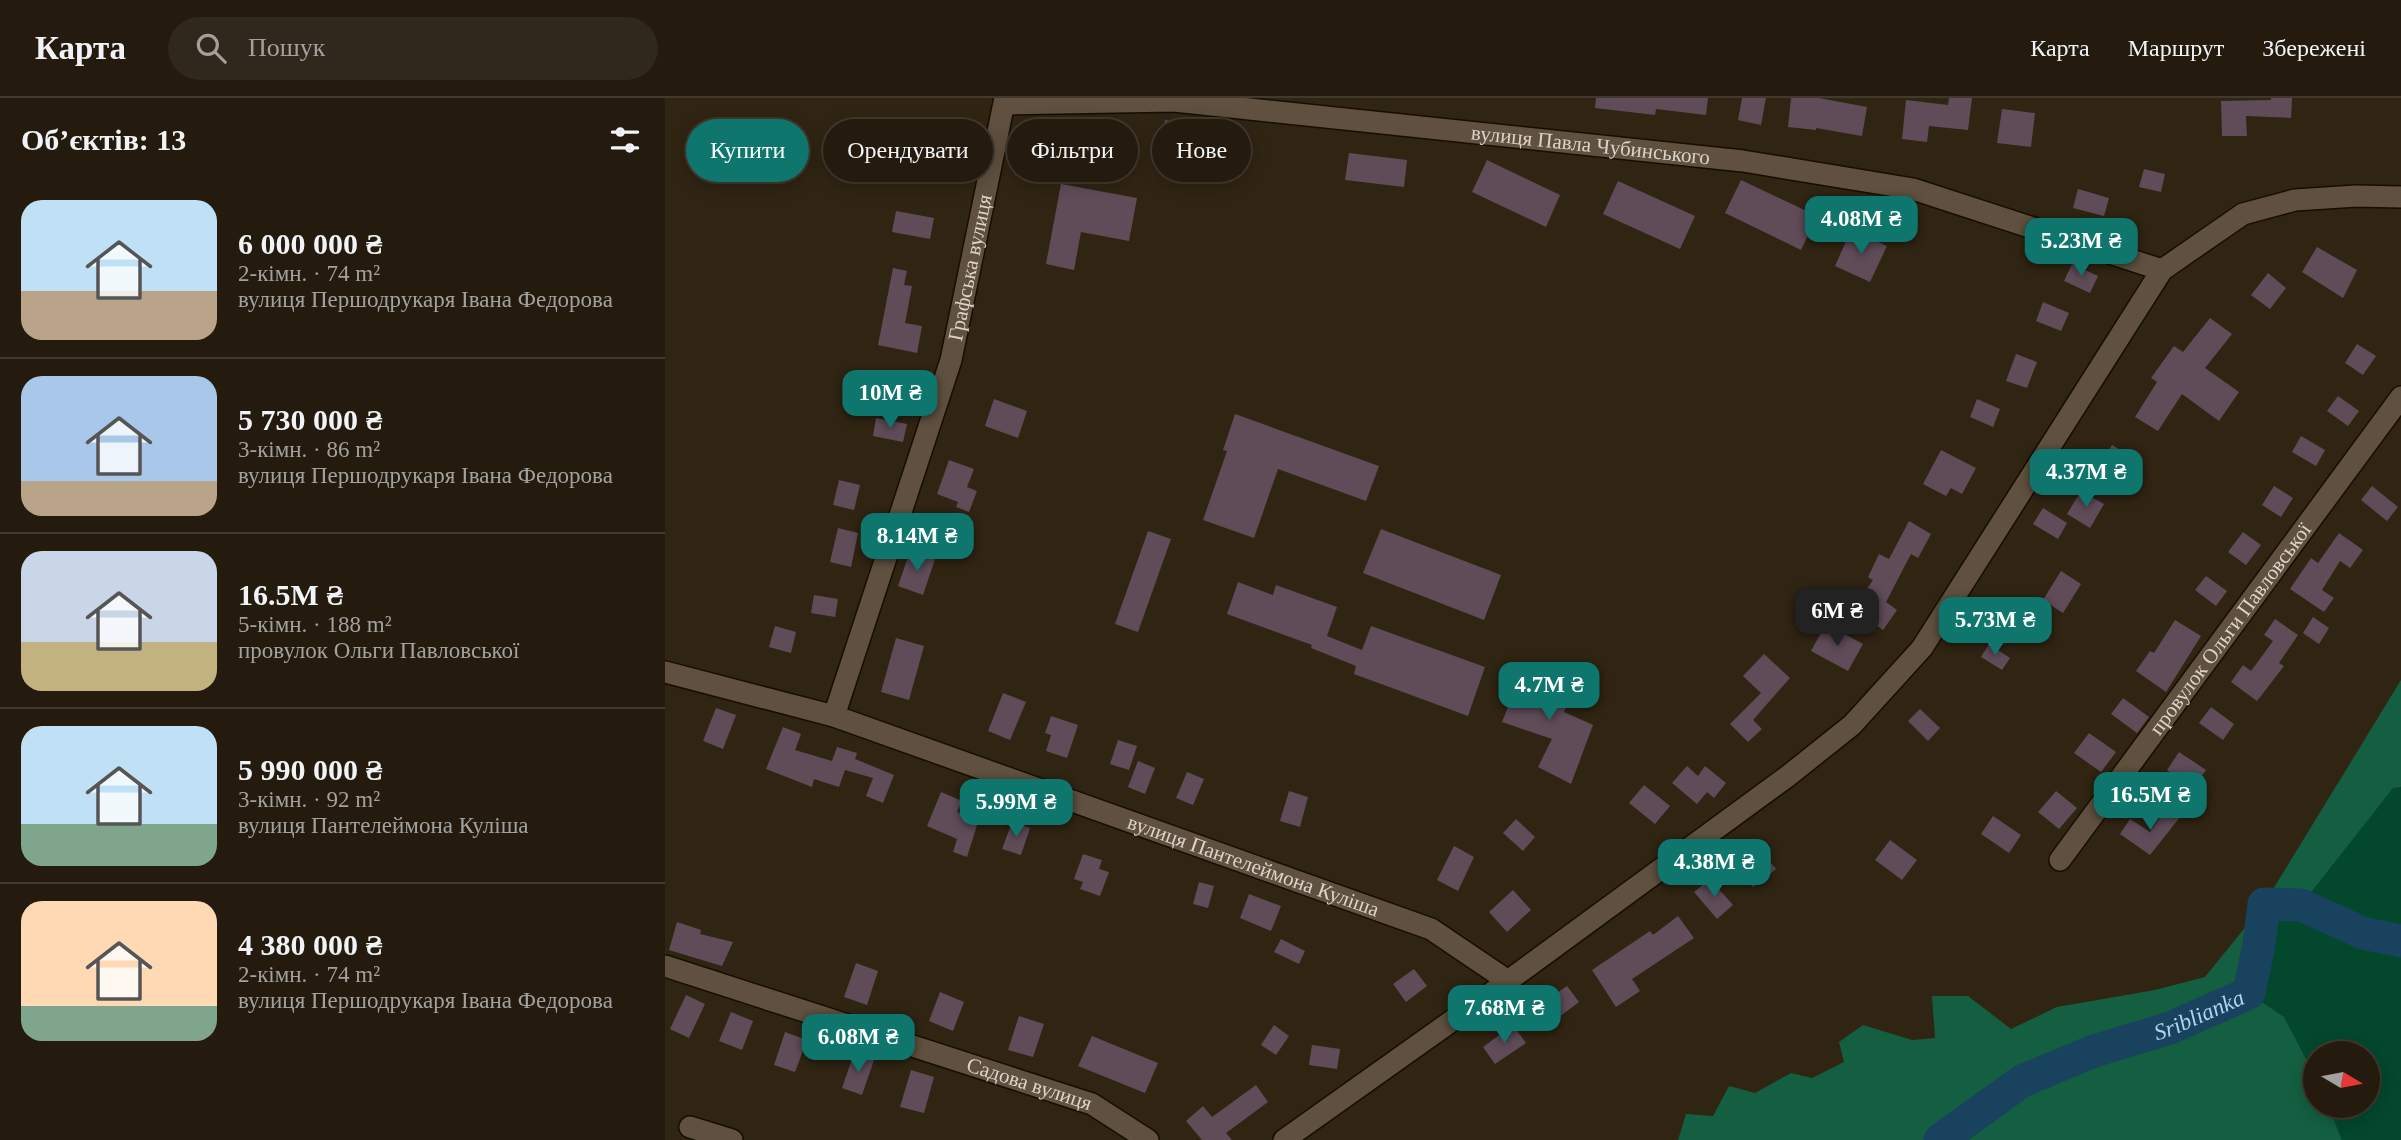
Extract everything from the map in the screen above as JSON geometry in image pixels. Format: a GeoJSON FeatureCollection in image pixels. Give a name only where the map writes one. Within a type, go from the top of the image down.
{"type":"FeatureCollection","features":[{"type":"Feature","properties":{"kind":"street","name":"вулиця Павла Чубинського"},"geometry":{"type":"LineString","coordinates":[[1005,101],[1174,101],[1743,161],[1913,189],[2162,270]]}},
{"type":"Feature","properties":{"kind":"street","name":"Графська вулиця"},"geometry":{"type":"LineString","coordinates":[[834,716],[951,360],[1005,101]]}},
{"type":"Feature","properties":{"kind":"street"},"geometry":{"type":"LineString","coordinates":[[1284,1140],[1508,981],[1788,776],[1852,725],[1922,648],[2162,270],[2243,214],[2295,200],[2356,196],[2401,197]]}},
{"type":"Feature","properties":{"kind":"street","name":"провулок Ольги Павловської"},"geometry":{"type":"LineString","coordinates":[[2060,860],[2401,397]]}},
{"type":"Feature","properties":{"kind":"street","name":"вулиця Пантелеймона Куліша"},"geometry":{"type":"LineString","coordinates":[[665,672],[834,716],[1431,929],[1508,981]]}},
{"type":"Feature","properties":{"kind":"street","name":"Садова вулиця"},"geometry":{"type":"LineString","coordinates":[[665,966],[1092,1104],[1148,1140]]}},
{"type":"Feature","properties":{"kind":"street"},"geometry":{"type":"LineString","coordinates":[[690,1127],[732,1140]]}},
{"type":"Feature","properties":{"kind":"green space"},"geometry":{"type":"Polygon","coordinates":[[[2401,680],[2401,787],[2393,788],[2301,905],[2264,904],[2401,680]]]}},
{"type":"Feature","properties":{"kind":"green space"},"geometry":{"type":"Polygon","coordinates":[[[2401,787],[2401,1140],[2342,1140],[2333,1118],[2380,1118],[2380,1041],[2303,1041],[2303,1053],[2284,1017],[2249,993],[2264,904],[2393,788],[2401,787]]]}},
{"type":"Feature","properties":{"kind":"green space"},"geometry":{"type":"Polygon","coordinates":[[[2264,904],[2249,993],[2284,1017],[2303,1053],[2303,1118],[2333,1118],[2342,1140],[1678,1140],[1686,1114],[1713,1116],[1729,1086],[1755,1093],[1791,1073],[1812,1078],[1844,1062],[1839,1042],[1863,1025],[1912,1040],[1935,1038],[1932,996],[1968,996],[2011,1029],[2057,1007],[2155,990],[2205,977],[2264,904]]]}},
{"type":"Feature","properties":{"kind":"building"},"geometry":{"type":"Polygon","coordinates":[[[1596,98],[1708,98],[1706,115],[1656,109],[1655,115],[1595,108],[1596,98]]]}},
{"type":"Feature","properties":{"kind":"building"},"geometry":{"type":"Polygon","coordinates":[[[1742,98],[1766,98],[1761,125],[1738,120],[1742,98]]]}},
{"type":"Feature","properties":{"kind":"building"},"geometry":{"type":"Polygon","coordinates":[[[1791,98],[1819,98],[1867,107],[1862,136],[1816,128],[1788,127],[1791,98]]]}},
{"type":"Feature","properties":{"kind":"building"},"geometry":{"type":"Polygon","coordinates":[[[1949,98],[1972,98],[1968,130],[1929,126],[1927,142],[1902,139],[1906,100],[1948,105],[1949,98]]]}},
{"type":"Feature","properties":{"kind":"building"},"geometry":{"type":"Polygon","coordinates":[[[2292,98],[2291,118],[2246,116],[2247,136],[2222,136],[2221,101],[2292,98]]]}},
{"type":"Feature","properties":{"kind":"building"},"geometry":{"type":"Polygon","coordinates":[[[2002,109],[2035,113],[2031,147],[1997,143],[2002,109]]]}},
{"type":"Feature","properties":{"kind":"building"},"geometry":{"type":"Polygon","coordinates":[[[1349,153],[1407,160],[1404,187],[1345,180],[1349,153]]]}},
{"type":"Feature","properties":{"kind":"building"},"geometry":{"type":"Polygon","coordinates":[[[1487,160],[1560,195],[1546,227],[1472,192],[1487,160]]]}},
{"type":"Feature","properties":{"kind":"building"},"geometry":{"type":"Polygon","coordinates":[[[2144,169],[2165,174],[2161,192],[2139,187],[2144,169]]]}},
{"type":"Feature","properties":{"kind":"building"},"geometry":{"type":"Polygon","coordinates":[[[1741,180],[1817,216],[1801,250],[1725,213],[1741,180]]]}},
{"type":"Feature","properties":{"kind":"building"},"geometry":{"type":"Polygon","coordinates":[[[1618,181],[1695,216],[1680,249],[1603,214],[1618,181]]]}},
{"type":"Feature","properties":{"kind":"building"},"geometry":{"type":"Polygon","coordinates":[[[1061,184],[1137,198],[1129,241],[1081,232],[1074,270],[1046,264],[1061,184]]]}},
{"type":"Feature","properties":{"kind":"building"},"geometry":{"type":"Polygon","coordinates":[[[2078,189],[2109,198],[2104,216],[2073,208],[2078,189]]]}},
{"type":"Feature","properties":{"kind":"building"},"geometry":{"type":"Polygon","coordinates":[[[896,211],[934,218],[930,239],[892,232],[896,211]]]}},
{"type":"Feature","properties":{"kind":"building"},"geometry":{"type":"Polygon","coordinates":[[[1851,230],[1887,246],[1870,282],[1835,266],[1851,230]]]}},
{"type":"Feature","properties":{"kind":"building"},"geometry":{"type":"Polygon","coordinates":[[[2317,247],[2357,270],[2343,298],[2302,272],[2317,247]]]}},
{"type":"Feature","properties":{"kind":"building"},"geometry":{"type":"Polygon","coordinates":[[[2072,264],[2098,276],[2090,293],[2064,281],[2072,264]]]}},
{"type":"Feature","properties":{"kind":"building"},"geometry":{"type":"Polygon","coordinates":[[[893,268],[907,271],[904,285],[912,286],[905,323],[922,326],[917,353],[878,345],[893,268]]]}},
{"type":"Feature","properties":{"kind":"building"},"geometry":{"type":"Polygon","coordinates":[[[2268,273],[2286,288],[2270,309],[2251,295],[2268,273]]]}},
{"type":"Feature","properties":{"kind":"building"},"geometry":{"type":"Polygon","coordinates":[[[2043,302],[2069,313],[2061,331],[2036,321],[2043,302]]]}},
{"type":"Feature","properties":{"kind":"building"},"geometry":{"type":"Polygon","coordinates":[[[2210,318],[2232,334],[2205,368],[2239,392],[2219,421],[2182,394],[2158,431],[2135,417],[2157,382],[2151,378],[2174,346],[2183,352],[2210,318]]]}},
{"type":"Feature","properties":{"kind":"building"},"geometry":{"type":"Polygon","coordinates":[[[2357,344],[2376,356],[2363,375],[2345,363],[2357,344]]]}},
{"type":"Feature","properties":{"kind":"building"},"geometry":{"type":"Polygon","coordinates":[[[2016,354],[2037,362],[2027,388],[2006,381],[2016,354]]]}},
{"type":"Feature","properties":{"kind":"building"},"geometry":{"type":"Polygon","coordinates":[[[2338,396],[2359,411],[2348,426],[2327,411],[2338,396]]]}},
{"type":"Feature","properties":{"kind":"building"},"geometry":{"type":"Polygon","coordinates":[[[994,399],[1027,411],[1018,438],[985,426],[994,399]]]}},
{"type":"Feature","properties":{"kind":"building"},"geometry":{"type":"Polygon","coordinates":[[[1977,399],[2000,409],[1993,427],[1970,417],[1977,399]]]}},
{"type":"Feature","properties":{"kind":"building"},"geometry":{"type":"Polygon","coordinates":[[[1235,414],[1379,466],[1366,501],[1278,469],[1254,538],[1203,520],[1227,451],[1223,450],[1235,414]]]}},
{"type":"Feature","properties":{"kind":"building"},"geometry":{"type":"Polygon","coordinates":[[[876,418],[907,424],[903,442],[873,436],[876,418]]]}},
{"type":"Feature","properties":{"kind":"building"},"geometry":{"type":"Polygon","coordinates":[[[2301,436],[2325,450],[2316,466],[2292,452],[2301,436]]]}},
{"type":"Feature","properties":{"kind":"building"},"geometry":{"type":"Polygon","coordinates":[[[2112,445],[2130,456],[2119,472],[2102,462],[2112,445]]]}},
{"type":"Feature","properties":{"kind":"building"},"geometry":{"type":"Polygon","coordinates":[[[1941,450],[1976,468],[1962,494],[1951,488],[1946,496],[1923,484],[1941,450]]]}},
{"type":"Feature","properties":{"kind":"building"},"geometry":{"type":"Polygon","coordinates":[[[949,460],[974,469],[967,487],[977,491],[969,512],[956,507],[958,502],[937,494],[949,460]]]}},
{"type":"Feature","properties":{"kind":"building"},"geometry":{"type":"Polygon","coordinates":[[[839,480],[860,485],[854,510],[833,505],[839,480]]]}},
{"type":"Feature","properties":{"kind":"building"},"geometry":{"type":"Polygon","coordinates":[[[2274,486],[2293,498],[2281,517],[2262,505],[2274,486]]]}},
{"type":"Feature","properties":{"kind":"building"},"geometry":{"type":"Polygon","coordinates":[[[2372,486],[2398,507],[2387,521],[2361,500],[2372,486]]]}},
{"type":"Feature","properties":{"kind":"building"},"geometry":{"type":"Polygon","coordinates":[[[2081,491],[2104,504],[2090,528],[2067,514],[2081,491]]]}},
{"type":"Feature","properties":{"kind":"building"},"geometry":{"type":"Polygon","coordinates":[[[2043,508],[2067,523],[2058,539],[2033,524],[2043,508]]]}},
{"type":"Feature","properties":{"kind":"building"},"geometry":{"type":"Polygon","coordinates":[[[1909,521],[1931,534],[1918,558],[1911,554],[1886,602],[1897,610],[1883,630],[1853,609],[1873,580],[1868,577],[1879,554],[1889,559],[1909,521]]]}},
{"type":"Feature","properties":{"kind":"building"},"geometry":{"type":"Polygon","coordinates":[[[838,528],[858,533],[851,567],[830,562],[838,528]]]}},
{"type":"Feature","properties":{"kind":"building"},"geometry":{"type":"Polygon","coordinates":[[[1381,529],[1501,575],[1484,620],[1363,573],[1381,529]]]}},
{"type":"Feature","properties":{"kind":"building"},"geometry":{"type":"Polygon","coordinates":[[[1148,531],[1171,539],[1138,632],[1115,624],[1148,531]]]}},
{"type":"Feature","properties":{"kind":"building"},"geometry":{"type":"Polygon","coordinates":[[[2243,532],[2261,545],[2246,565],[2228,552],[2243,532]]]}},
{"type":"Feature","properties":{"kind":"building"},"geometry":{"type":"Polygon","coordinates":[[[2339,533],[2363,550],[2350,568],[2340,561],[2322,590],[2334,598],[2324,612],[2290,589],[2311,558],[2318,563],[2339,533]]]}},
{"type":"Feature","properties":{"kind":"building"},"geometry":{"type":"Polygon","coordinates":[[[910,551],[935,559],[923,595],[898,586],[910,551]]]}},
{"type":"Feature","properties":{"kind":"building"},"geometry":{"type":"Polygon","coordinates":[[[2061,571],[2081,584],[2063,613],[2043,600],[2061,571]]]}},
{"type":"Feature","properties":{"kind":"building"},"geometry":{"type":"Polygon","coordinates":[[[2206,576],[2227,591],[2216,606],[2195,590],[2206,576]]]}},
{"type":"Feature","properties":{"kind":"building"},"geometry":{"type":"Polygon","coordinates":[[[1238,582],[1273,595],[1276,585],[1337,607],[1327,636],[1362,650],[1371,626],[1485,667],[1468,716],[1354,674],[1356,666],[1311,648],[1312,645],[1227,614],[1238,582]]]}},
{"type":"Feature","properties":{"kind":"building"},"geometry":{"type":"Polygon","coordinates":[[[814,595],[838,599],[835,617],[811,613],[814,595]]]}},
{"type":"Feature","properties":{"kind":"building"},"geometry":{"type":"Polygon","coordinates":[[[1991,601],[2011,613],[2002,627],[1982,615],[1991,601]]]}},
{"type":"Feature","properties":{"kind":"building"},"geometry":{"type":"Polygon","coordinates":[[[2313,617],[2329,628],[2319,644],[2303,633],[2313,617]]]}},
{"type":"Feature","properties":{"kind":"building"},"geometry":{"type":"Polygon","coordinates":[[[2275,619],[2298,635],[2279,663],[2284,666],[2257,701],[2231,682],[2243,665],[2251,671],[2273,641],[2264,635],[2275,619]]]}},
{"type":"Feature","properties":{"kind":"building"},"geometry":{"type":"Polygon","coordinates":[[[2175,620],[2201,636],[2166,692],[2136,671],[2150,651],[2154,653],[2175,620]]]}},
{"type":"Feature","properties":{"kind":"building"},"geometry":{"type":"Polygon","coordinates":[[[1826,624],[1863,644],[1848,671],[1811,651],[1826,624]]]}},
{"type":"Feature","properties":{"kind":"building"},"geometry":{"type":"Polygon","coordinates":[[[775,626],[796,632],[791,653],[769,647],[775,626]]]}},
{"type":"Feature","properties":{"kind":"building"},"geometry":{"type":"Polygon","coordinates":[[[896,638],[924,646],[909,700],[881,692],[896,638]]]}},
{"type":"Feature","properties":{"kind":"building"},"geometry":{"type":"Polygon","coordinates":[[[1989,644],[2010,658],[2002,670],[1981,657],[1989,644]]]}},
{"type":"Feature","properties":{"kind":"building"},"geometry":{"type":"Polygon","coordinates":[[[1764,654],[1790,678],[1753,720],[1762,729],[1748,742],[1730,724],[1761,693],[1743,676],[1764,654]]]}},
{"type":"Feature","properties":{"kind":"building"},"geometry":{"type":"Polygon","coordinates":[[[1524,667],[1574,688],[1564,712],[1593,725],[1571,784],[1538,767],[1552,739],[1502,722],[1524,667]]]}},
{"type":"Feature","properties":{"kind":"building"},"geometry":{"type":"Polygon","coordinates":[[[1003,693],[1026,702],[1010,740],[988,731],[1003,693]]]}},
{"type":"Feature","properties":{"kind":"building"},"geometry":{"type":"Polygon","coordinates":[[[2123,698],[2149,717],[2137,733],[2111,714],[2123,698]]]}},
{"type":"Feature","properties":{"kind":"building"},"geometry":{"type":"Polygon","coordinates":[[[2211,707],[2234,724],[2223,740],[2199,723],[2211,707]]]}},
{"type":"Feature","properties":{"kind":"building"},"geometry":{"type":"Polygon","coordinates":[[[716,708],[736,715],[723,749],[703,741],[716,708]]]}},
{"type":"Feature","properties":{"kind":"building"},"geometry":{"type":"Polygon","coordinates":[[[1920,709],[1940,728],[1928,741],[1908,721],[1920,709]]]}},
{"type":"Feature","properties":{"kind":"building"},"geometry":{"type":"Polygon","coordinates":[[[1051,716],[1078,725],[1067,758],[1046,751],[1051,735],[1045,733],[1051,716]]]}},
{"type":"Feature","properties":{"kind":"building"},"geometry":{"type":"Polygon","coordinates":[[[783,727],[801,734],[795,750],[832,761],[837,747],[857,753],[855,759],[894,775],[883,803],[866,796],[873,778],[845,770],[839,787],[814,779],[812,787],[766,769],[783,727]]]}},
{"type":"Feature","properties":{"kind":"building"},"geometry":{"type":"Polygon","coordinates":[[[2089,733],[2116,752],[2101,772],[2074,753],[2089,733]]]}},
{"type":"Feature","properties":{"kind":"building"},"geometry":{"type":"Polygon","coordinates":[[[1118,740],[1137,746],[1129,770],[1110,764],[1118,740]]]}},
{"type":"Feature","properties":{"kind":"building"},"geometry":{"type":"Polygon","coordinates":[[[2179,752],[2206,770],[2193,788],[2167,770],[2179,752]]]}},
{"type":"Feature","properties":{"kind":"building"},"geometry":{"type":"Polygon","coordinates":[[[1138,761],[1155,768],[1145,794],[1128,787],[1138,761]]]}},
{"type":"Feature","properties":{"kind":"building"},"geometry":{"type":"Polygon","coordinates":[[[1687,766],[1698,776],[1705,766],[1726,783],[1714,798],[1707,792],[1697,804],[1672,783],[1687,766]]]}},
{"type":"Feature","properties":{"kind":"building"},"geometry":{"type":"Polygon","coordinates":[[[1187,772],[1204,779],[1193,805],[1176,798],[1187,772]]]}},
{"type":"Feature","properties":{"kind":"building"},"geometry":{"type":"Polygon","coordinates":[[[1644,785],[1670,806],[1655,824],[1629,803],[1644,785]]]}},
{"type":"Feature","properties":{"kind":"building"},"geometry":{"type":"Polygon","coordinates":[[[1289,791],[1308,797],[1300,827],[1280,821],[1289,791]]]}},
{"type":"Feature","properties":{"kind":"building"},"geometry":{"type":"Polygon","coordinates":[[[2056,791],[2077,808],[2059,829],[2038,812],[2056,791]]]}},
{"type":"Feature","properties":{"kind":"building"},"geometry":{"type":"Polygon","coordinates":[[[941,792],[962,801],[957,812],[979,819],[967,857],[953,852],[957,839],[927,826],[941,792]]]}},
{"type":"Feature","properties":{"kind":"building"},"geometry":{"type":"Polygon","coordinates":[[[2168,806],[2180,817],[2150,855],[2120,834],[2130,819],[2150,832],[2168,806]]]}},
{"type":"Feature","properties":{"kind":"building"},"geometry":{"type":"Polygon","coordinates":[[[1993,816],[2021,835],[2009,853],[1981,834],[1993,816]]]}},
{"type":"Feature","properties":{"kind":"building"},"geometry":{"type":"Polygon","coordinates":[[[1516,819],[1535,837],[1523,851],[1503,833],[1516,819]]]}},
{"type":"Feature","properties":{"kind":"building"},"geometry":{"type":"Polygon","coordinates":[[[1012,822],[1030,828],[1021,855],[1002,849],[1012,822]]]}},
{"type":"Feature","properties":{"kind":"building"},"geometry":{"type":"Polygon","coordinates":[[[1890,840],[1917,860],[1902,880],[1875,860],[1890,840]]]}},
{"type":"Feature","properties":{"kind":"building"},"geometry":{"type":"Polygon","coordinates":[[[1454,846],[1474,857],[1458,891],[1437,880],[1454,846]]]}},
{"type":"Feature","properties":{"kind":"building"},"geometry":{"type":"Polygon","coordinates":[[[1760,850],[1776,869],[1753,887],[1738,868],[1760,850]]]}},
{"type":"Feature","properties":{"kind":"building"},"geometry":{"type":"Polygon","coordinates":[[[1083,854],[1102,860],[1099,869],[1109,872],[1100,896],[1080,889],[1083,882],[1074,879],[1083,854]]]}},
{"type":"Feature","properties":{"kind":"building"},"geometry":{"type":"Polygon","coordinates":[[[1710,879],[1733,905],[1717,919],[1694,892],[1710,879]]]}},
{"type":"Feature","properties":{"kind":"building"},"geometry":{"type":"Polygon","coordinates":[[[1199,882],[1214,886],[1208,908],[1193,904],[1199,882]]]}},
{"type":"Feature","properties":{"kind":"building"},"geometry":{"type":"Polygon","coordinates":[[[1513,890],[1531,910],[1507,932],[1489,912],[1513,890]]]}},
{"type":"Feature","properties":{"kind":"building"},"geometry":{"type":"Polygon","coordinates":[[[1249,894],[1281,906],[1271,931],[1240,918],[1249,894]]]}},
{"type":"Feature","properties":{"kind":"building"},"geometry":{"type":"Polygon","coordinates":[[[1678,916],[1694,938],[1632,979],[1640,991],[1616,1007],[1592,970],[1650,931],[1653,935],[1678,916]]]}},
{"type":"Feature","properties":{"kind":"building"},"geometry":{"type":"Polygon","coordinates":[[[677,922],[701,930],[700,934],[733,942],[722,966],[669,950],[677,922]]]}},
{"type":"Feature","properties":{"kind":"building"},"geometry":{"type":"Polygon","coordinates":[[[1281,939],[1305,951],[1299,964],[1274,952],[1281,939]]]}},
{"type":"Feature","properties":{"kind":"building"},"geometry":{"type":"Polygon","coordinates":[[[856,963],[878,971],[867,1005],[844,997],[856,963]]]}},
{"type":"Feature","properties":{"kind":"building"},"geometry":{"type":"Polygon","coordinates":[[[1414,969],[1427,986],[1406,1002],[1393,984],[1414,969]]]}},
{"type":"Feature","properties":{"kind":"building"},"geometry":{"type":"Polygon","coordinates":[[[1567,986],[1579,1002],[1551,1023],[1538,1006],[1567,986]]]}},
{"type":"Feature","properties":{"kind":"building"},"geometry":{"type":"Polygon","coordinates":[[[940,992],[964,1002],[953,1031],[929,1021],[940,992]]]}},
{"type":"Feature","properties":{"kind":"building"},"geometry":{"type":"Polygon","coordinates":[[[686,995],[705,1004],[689,1038],[670,1029],[686,995]]]}},
{"type":"Feature","properties":{"kind":"building"},"geometry":{"type":"Polygon","coordinates":[[[731,1012],[753,1021],[742,1050],[719,1041],[731,1012]]]}},
{"type":"Feature","properties":{"kind":"building"},"geometry":{"type":"Polygon","coordinates":[[[1019,1016],[1044,1024],[1033,1057],[1008,1050],[1019,1016]]]}},
{"type":"Feature","properties":{"kind":"building"},"geometry":{"type":"Polygon","coordinates":[[[1274,1025],[1289,1036],[1276,1055],[1261,1045],[1274,1025]]]}},
{"type":"Feature","properties":{"kind":"building"},"geometry":{"type":"Polygon","coordinates":[[[1513,1025],[1526,1043],[1495,1064],[1483,1047],[1513,1025]]]}},
{"type":"Feature","properties":{"kind":"building"},"geometry":{"type":"Polygon","coordinates":[[[785,1032],[807,1040],[795,1072],[774,1065],[785,1032]]]}},
{"type":"Feature","properties":{"kind":"building"},"geometry":{"type":"Polygon","coordinates":[[[1092,1036],[1158,1063],[1145,1093],[1078,1066],[1092,1036]]]}},
{"type":"Feature","properties":{"kind":"building"},"geometry":{"type":"Polygon","coordinates":[[[1312,1045],[1340,1049],[1337,1069],[1309,1065],[1312,1045]]]}},
{"type":"Feature","properties":{"kind":"building"},"geometry":{"type":"Polygon","coordinates":[[[854,1053],[874,1060],[862,1095],[842,1088],[854,1053]]]}},
{"type":"Feature","properties":{"kind":"building"},"geometry":{"type":"Polygon","coordinates":[[[911,1070],[934,1077],[924,1113],[900,1107],[911,1070]]]}},
{"type":"Feature","properties":{"kind":"building"},"geometry":{"type":"Polygon","coordinates":[[[1256,1085],[1268,1102],[1226,1133],[1232,1140],[1202,1140],[1186,1121],[1203,1106],[1212,1117],[1256,1085]]]}},
{"type":"Feature","properties":{"kind":"waterway","name":"Sriblianka"},"geometry":{"type":"LineString","coordinates":[[1940,1140],[2022,1081],[2094,1051],[2170,1028],[2249,993],[2264,904],[2301,905],[2363,933],[2401,941]]}}]}
